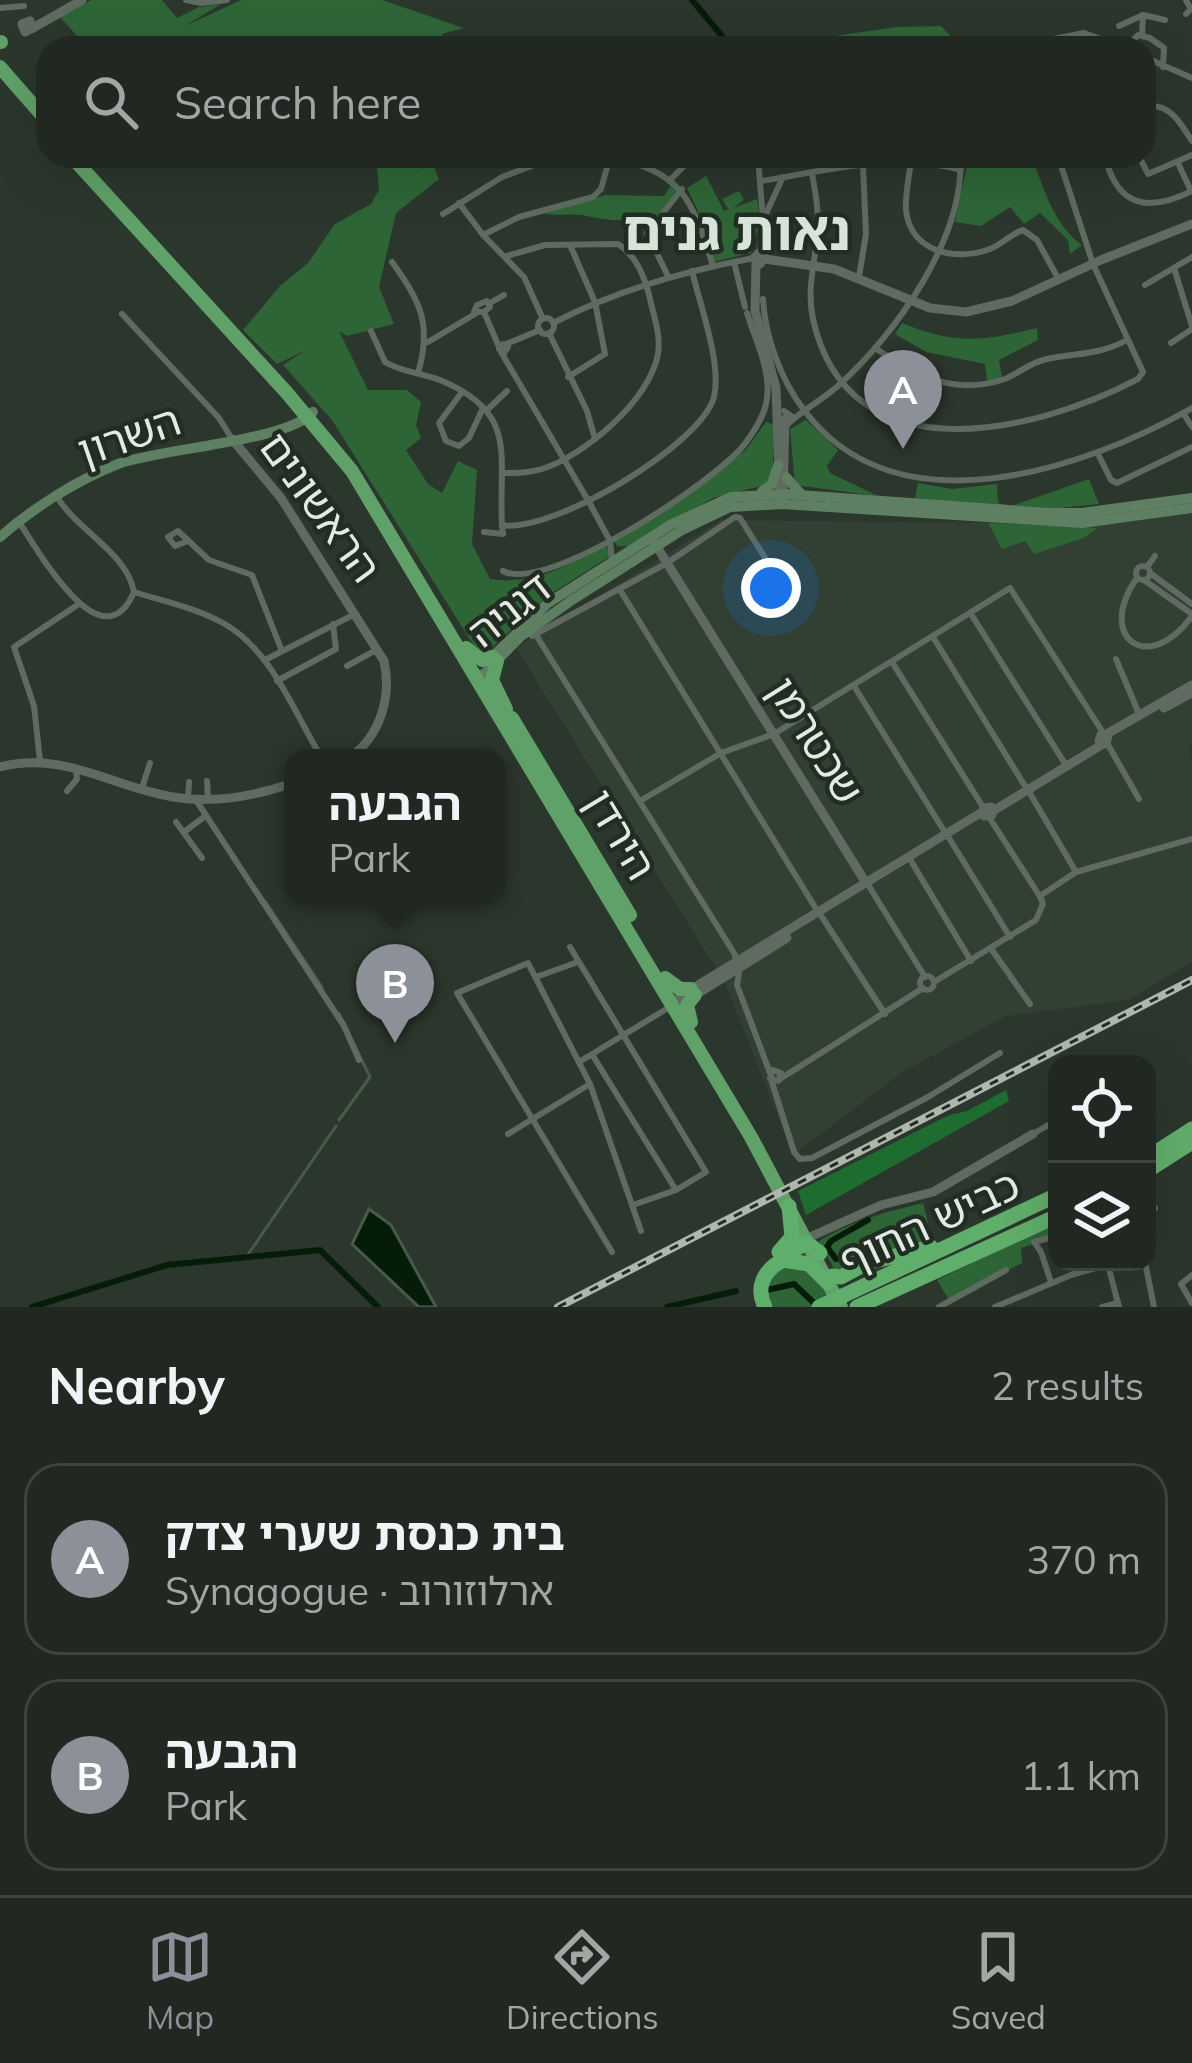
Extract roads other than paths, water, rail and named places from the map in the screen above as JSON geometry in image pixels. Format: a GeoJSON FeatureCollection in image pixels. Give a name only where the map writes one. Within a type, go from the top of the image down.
{"type":"FeatureCollection","features":[{"type":"Feature","properties":{"kind":"highway"},"geometry":{"type":"LineString","coordinates":[[1,70],[36,109]]}},
{"type":"Feature","properties":{"kind":"highway"},"geometry":{"type":"LineString","coordinates":[[1,70],[36,115]]}},
{"type":"Feature","properties":{"kind":"highway"},"geometry":{"type":"LineString","coordinates":[[85,168],[304,419]]}},
{"type":"Feature","properties":{"kind":"highway","name":"הירדן"},"geometry":{"type":"LineString","coordinates":[[304,419],[356,469],[779,1182]]}},
{"type":"Feature","properties":{"kind":"highway","name":"הירדן"},"geometry":{"type":"LineString","coordinates":[[304,419],[352,471],[604,868],[840,1297]]}},
{"type":"Feature","properties":{"kind":"highway"},"geometry":{"type":"LineString","coordinates":[[466,649],[482,660],[494,659],[492,680],[506,709]]}},
{"type":"Feature","properties":{"kind":"highway"},"geometry":{"type":"LineString","coordinates":[[665,978],[693,992],[686,1007],[691,1022]]}},
{"type":"Feature","properties":{"kind":"highway"},"geometry":{"type":"LineString","coordinates":[[1156,1152],[1192,1129]]}},
{"type":"Feature","properties":{"kind":"highway"},"geometry":{"type":"LineString","coordinates":[[1156,1165],[1192,1142]]}},
{"type":"Feature","properties":{"kind":"highway"},"geometry":{"type":"LineString","coordinates":[[755,1307],[758,1277],[792,1237],[788,1200]]}},
{"type":"Feature","properties":{"kind":"highway"},"geometry":{"type":"LineString","coordinates":[[819,1307],[1048,1202]]}},
{"type":"Feature","properties":{"kind":"highway","name":"כביש החוף"},"geometry":{"type":"LineString","coordinates":[[840,1297],[1048,1202]]}},
{"type":"Feature","properties":{"kind":"highway","name":"כביש החוף"},"geometry":{"type":"LineString","coordinates":[[840,1297],[924,1277],[1048,1220]]}},
{"type":"Feature","properties":{"kind":"highway"},"geometry":{"type":"LineString","coordinates":[[840,1297],[841,1277],[867,1263],[991,1227]]}},
{"type":"Feature","properties":{"kind":"highway"},"geometry":{"type":"LineString","coordinates":[[758,1277],[771,1263],[811,1240]]}},
{"type":"Feature","properties":{"kind":"highway"},"geometry":{"type":"LineString","coordinates":[[765,1307],[760,1294],[763,1279],[783,1260],[804,1262],[840,1297]]}},
{"type":"Feature","properties":{"kind":"highway"},"geometry":{"type":"LineString","coordinates":[[882,1307],[924,1277]]}},
{"type":"Feature","properties":{"kind":"highway"},"geometry":{"type":"LineString","coordinates":[[868,1307],[902,1291]]}},
{"type":"Feature","properties":{"kind":"main road","name":"השרון"},"geometry":{"type":"LineString","coordinates":[[0,537],[57,497],[115,465],[304,419]]}},
{"type":"Feature","properties":{"kind":"main road"},"geometry":{"type":"LineString","coordinates":[[756,494],[772,484],[778,465]]}},
{"type":"Feature","properties":{"kind":"main road"},"geometry":{"type":"LineString","coordinates":[[786,477],[804,495]]}},
{"type":"Feature","properties":{"kind":"main road","name":"דגניה"},"geometry":{"type":"LineString","coordinates":[[494,659],[715,502],[756,494],[1082,523],[1192,508]]}},
{"type":"Feature","properties":{"kind":"main road","name":"דגניה"},"geometry":{"type":"LineString","coordinates":[[480,673],[535,614],[630,550],[730,507],[804,495],[1082,513],[1192,498]]}},
{"type":"Feature","properties":{"kind":"main road"},"geometry":{"type":"LineString","coordinates":[[564,619],[572,600]]}},
{"type":"Feature","properties":{"kind":"street"},"geometry":{"type":"LineString","coordinates":[[0,43],[28,19],[82,0]]}},
{"type":"Feature","properties":{"kind":"street"},"geometry":{"type":"LineString","coordinates":[[186,0],[227,0]]}},
{"type":"Feature","properties":{"kind":"street"},"geometry":{"type":"LineString","coordinates":[[1186,0],[1191,9],[1186,14]]}},
{"type":"Feature","properties":{"kind":"street"},"geometry":{"type":"LineString","coordinates":[[0,8],[28,19]]}},
{"type":"Feature","properties":{"kind":"street"},"geometry":{"type":"LineString","coordinates":[[1142,35],[1143,15]]}},
{"type":"Feature","properties":{"kind":"street"},"geometry":{"type":"LineString","coordinates":[[1119,26],[1143,15],[1165,20]]}},
{"type":"Feature","properties":{"kind":"street"},"geometry":{"type":"LineString","coordinates":[[1156,43],[1164,48],[1163,67]]}},
{"type":"Feature","properties":{"kind":"street"},"geometry":{"type":"LineString","coordinates":[[1156,64],[1192,78]]}},
{"type":"Feature","properties":{"kind":"street"},"geometry":{"type":"LineString","coordinates":[[1156,106],[1181,125],[1192,141]]}},
{"type":"Feature","properties":{"kind":"street"},"geometry":{"type":"LineString","coordinates":[[1181,125],[1192,117]]}},
{"type":"Feature","properties":{"kind":"street"},"geometry":{"type":"LineString","coordinates":[[1145,168],[1148,174],[1192,155]]}},
{"type":"Feature","properties":{"kind":"street"},"geometry":{"type":"LineString","coordinates":[[1109,168],[1114,184],[1131,199],[1162,203],[1191,191],[1178,163]]}},
{"type":"Feature","properties":{"kind":"street"},"geometry":{"type":"LineString","coordinates":[[443,214],[519,168]]}},
{"type":"Feature","properties":{"kind":"street"},"geometry":{"type":"LineString","coordinates":[[483,235],[519,217],[593,197],[601,189],[605,168]]}},
{"type":"Feature","properties":{"kind":"street"},"geometry":{"type":"LineString","coordinates":[[641,168],[671,179],[682,189],[696,214],[712,266]]}},
{"type":"Feature","properties":{"kind":"street"},"geometry":{"type":"LineString","coordinates":[[671,179],[682,168]]}},
{"type":"Feature","properties":{"kind":"street"},"geometry":{"type":"LineString","coordinates":[[759,168],[763,221],[758,310],[785,419],[782,497]]}},
{"type":"Feature","properties":{"kind":"street"},"geometry":{"type":"LineString","coordinates":[[760,181],[848,168]]}},
{"type":"Feature","properties":{"kind":"street"},"geometry":{"type":"LineString","coordinates":[[859,277],[866,244],[862,168]]}},
{"type":"Feature","properties":{"kind":"street"},"geometry":{"type":"LineString","coordinates":[[910,168],[908,223],[926,245],[938,252],[975,253],[1024,230],[1037,240],[1059,280]]}},
{"type":"Feature","properties":{"kind":"street"},"geometry":{"type":"LineString","coordinates":[[762,417],[806,414],[875,348],[938,252],[961,170],[950,168]]}},
{"type":"Feature","properties":{"kind":"street"},"geometry":{"type":"LineString","coordinates":[[812,173],[818,231],[811,263],[813,320],[829,359],[844,382],[875,409],[899,422],[956,430],[1079,407],[1142,375],[1143,368],[1094,264],[1062,168]]}},
{"type":"Feature","properties":{"kind":"street"},"geometry":{"type":"LineString","coordinates":[[763,221],[783,177]]}},
{"type":"Feature","properties":{"kind":"street"},"geometry":{"type":"LineString","coordinates":[[668,276],[647,233],[682,189]]}},
{"type":"Feature","properties":{"kind":"street"},"geometry":{"type":"LineString","coordinates":[[459,203],[524,277],[544,331],[587,411],[595,439]]}},
{"type":"Feature","properties":{"kind":"street"},"geometry":{"type":"LineString","coordinates":[[504,348],[595,302],[668,276],[734,262],[811,263],[939,310],[966,312],[1012,301],[1192,227]]}},
{"type":"Feature","properties":{"kind":"street"},"geometry":{"type":"LineString","coordinates":[[568,377],[605,354],[595,302],[571,244]]}},
{"type":"Feature","properties":{"kind":"street"},"geometry":{"type":"LineString","coordinates":[[504,473],[531,472],[595,439],[627,410],[658,358],[659,336],[646,284],[632,256],[618,244],[545,245],[507,256]]}},
{"type":"Feature","properties":{"kind":"street"},"geometry":{"type":"LineString","coordinates":[[1145,285],[1192,257]]}},
{"type":"Feature","properties":{"kind":"street"},"geometry":{"type":"LineString","coordinates":[[392,262],[419,310],[428,342],[418,373]]}},
{"type":"Feature","properties":{"kind":"street"},"geometry":{"type":"LineString","coordinates":[[502,571],[523,577],[548,571],[610,541],[732,456],[762,417],[767,403],[766,369],[734,262]]}},
{"type":"Feature","properties":{"kind":"street"},"geometry":{"type":"LineString","coordinates":[[1171,343],[1192,327],[1188,300],[1174,268]]}},
{"type":"Feature","properties":{"kind":"street"},"geometry":{"type":"LineString","coordinates":[[502,525],[540,523],[589,502],[700,423],[709,410],[717,374],[692,271]]}},
{"type":"Feature","properties":{"kind":"street"},"geometry":{"type":"LineString","coordinates":[[428,342],[503,295]]}},
{"type":"Feature","properties":{"kind":"street"},"geometry":{"type":"LineString","coordinates":[[763,299],[784,379],[806,414],[830,438],[865,461],[920,479],[965,480],[1026,472],[1098,454],[1192,408]]}},
{"type":"Feature","properties":{"kind":"street"},"geometry":{"type":"LineString","coordinates":[[479,313],[504,348],[610,541],[614,556],[610,564]]}},
{"type":"Feature","properties":{"kind":"street","name":"הראשונים"},"geometry":{"type":"LineString","coordinates":[[122,314],[219,418],[281,498],[379,648],[387,673],[384,705],[370,740],[360,749]]}},
{"type":"Feature","properties":{"kind":"street"},"geometry":{"type":"LineString","coordinates":[[543,319],[553,323]]}},
{"type":"Feature","properties":{"kind":"street"},"geometry":{"type":"LineString","coordinates":[[371,332],[385,362],[462,392],[485,408],[501,438],[504,473],[503,534],[484,532]]}},
{"type":"Feature","properties":{"kind":"street"},"geometry":{"type":"LineString","coordinates":[[875,348],[926,380],[961,386],[997,381],[1041,361],[1106,351],[1127,340]]}},
{"type":"Feature","properties":{"kind":"street"},"geometry":{"type":"LineString","coordinates":[[462,392],[439,423],[446,441],[459,446],[485,408],[507,391]]}},
{"type":"Feature","properties":{"kind":"street"},"geometry":{"type":"LineString","coordinates":[[1183,413],[1192,427]]}},
{"type":"Feature","properties":{"kind":"street"},"geometry":{"type":"LineString","coordinates":[[782,497],[778,465],[785,419]]}},
{"type":"Feature","properties":{"kind":"street"},"geometry":{"type":"LineString","coordinates":[[1098,454],[1117,483],[1192,447]]}},
{"type":"Feature","properties":{"kind":"street"},"geometry":{"type":"LineString","coordinates":[[19,522],[79,604],[98,616],[111,617],[122,611],[134,592],[131,574],[57,497]]}},
{"type":"Feature","properties":{"kind":"street"},"geometry":{"type":"LineString","coordinates":[[769,564],[735,517],[667,563],[530,635],[640,801],[738,964],[737,985],[776,1077],[775,1090],[800,1159],[812,1158],[928,1097],[1000,1053]]}},
{"type":"Feature","properties":{"kind":"street"},"geometry":{"type":"LineString","coordinates":[[188,541],[209,560],[245,567],[254,578],[281,651]]}},
{"type":"Feature","properties":{"kind":"street"},"geometry":{"type":"LineString","coordinates":[[610,541],[619,551],[630,550]]}},
{"type":"Feature","properties":{"kind":"street","name":"שכטרמן"},"geometry":{"type":"LineString","coordinates":[[654,542],[925,977]]}},
{"type":"Feature","properties":{"kind":"street"},"geometry":{"type":"LineString","coordinates":[[1144,574],[1192,615],[1161,646],[1133,640],[1119,614],[1155,556]]}},
{"type":"Feature","properties":{"kind":"street"},"geometry":{"type":"LineString","coordinates":[[1144,574],[1192,604]]}},
{"type":"Feature","properties":{"kind":"street"},"geometry":{"type":"LineString","coordinates":[[640,801],[721,753],[774,734],[1010,588],[1139,799]]}},
{"type":"Feature","properties":{"kind":"street"},"geometry":{"type":"LineString","coordinates":[[620,590],[885,1015]]}},
{"type":"Feature","properties":{"kind":"street"},"geometry":{"type":"LineString","coordinates":[[134,592],[226,625],[265,660],[317,749]]}},
{"type":"Feature","properties":{"kind":"street"},"geometry":{"type":"LineString","coordinates":[[40,761],[34,706],[14,647],[79,604]]}},
{"type":"Feature","properties":{"kind":"street"},"geometry":{"type":"LineString","coordinates":[[265,660],[356,613]]}},
{"type":"Feature","properties":{"kind":"street"},"geometry":{"type":"LineString","coordinates":[[971,614],[1064,762]]}},
{"type":"Feature","properties":{"kind":"street"},"geometry":{"type":"LineString","coordinates":[[277,681],[336,649],[333,625]]}},
{"type":"Feature","properties":{"kind":"street"},"geometry":{"type":"LineString","coordinates":[[933,637],[1076,872]]}},
{"type":"Feature","properties":{"kind":"street"},"geometry":{"type":"LineString","coordinates":[[347,666],[379,648]]}},
{"type":"Feature","properties":{"kind":"street"},"geometry":{"type":"LineString","coordinates":[[1117,659],[1139,714]]}},
{"type":"Feature","properties":{"kind":"street"},"geometry":{"type":"LineString","coordinates":[[892,662],[1043,904],[1036,920],[1011,938],[934,982],[930,990],[923,988]]}},
{"type":"Feature","properties":{"kind":"street"},"geometry":{"type":"LineString","coordinates":[[854,686],[1011,938]]}},
{"type":"Feature","properties":{"kind":"street"},"geometry":{"type":"LineString","coordinates":[[1027,788],[1192,690]]}},
{"type":"Feature","properties":{"kind":"street"},"geometry":{"type":"LineString","coordinates":[[579,1061],[1105,740],[1139,714],[1192,690]]}},
{"type":"Feature","properties":{"kind":"street"},"geometry":{"type":"LineString","coordinates":[[0,767],[40,761],[76,767],[141,789],[198,799],[251,796],[284,786]]}},
{"type":"Feature","properties":{"kind":"street"},"geometry":{"type":"LineString","coordinates":[[141,789],[150,763]]}},
{"type":"Feature","properties":{"kind":"street"},"geometry":{"type":"LineString","coordinates":[[67,791],[77,779],[76,767]]}},
{"type":"Feature","properties":{"kind":"street"},"geometry":{"type":"LineString","coordinates":[[189,782],[204,817],[344,1027],[359,1060]]}},
{"type":"Feature","properties":{"kind":"street"},"geometry":{"type":"LineString","coordinates":[[198,799],[207,782]]}},
{"type":"Feature","properties":{"kind":"street"},"geometry":{"type":"LineString","coordinates":[[184,832],[204,817]]}},
{"type":"Feature","properties":{"kind":"street"},"geometry":{"type":"LineString","coordinates":[[176,821],[202,858]]}},
{"type":"Feature","properties":{"kind":"street"},"geometry":{"type":"LineString","coordinates":[[868,885],[948,836]]}},
{"type":"Feature","properties":{"kind":"street"},"geometry":{"type":"LineString","coordinates":[[1040,896],[1076,872],[1192,838]]}},
{"type":"Feature","properties":{"kind":"street"},"geometry":{"type":"LineString","coordinates":[[911,861],[972,962]]}},
{"type":"Feature","properties":{"kind":"street"},"geometry":{"type":"LineString","coordinates":[[570,947],[706,1172],[676,1190],[632,1205]]}},
{"type":"Feature","properties":{"kind":"street"},"geometry":{"type":"LineString","coordinates":[[992,950],[1030,1004]]}},
{"type":"Feature","properties":{"kind":"street"},"geometry":{"type":"LineString","coordinates":[[536,977],[578,962]]}},
{"type":"Feature","properties":{"kind":"street"},"geometry":{"type":"LineString","coordinates":[[612,1252],[458,993],[528,963],[590,1084],[641,1231]]}},
{"type":"Feature","properties":{"kind":"street"},"geometry":{"type":"LineString","coordinates":[[693,992],[723,978],[738,964]]}},
{"type":"Feature","properties":{"kind":"street"},"geometry":{"type":"LineString","coordinates":[[923,988],[925,977],[934,982]]}},
{"type":"Feature","properties":{"kind":"street"},"geometry":{"type":"LineString","coordinates":[[723,978],[737,985]]}},
{"type":"Feature","properties":{"kind":"street"},"geometry":{"type":"LineString","coordinates":[[776,1077],[923,988]]}},
{"type":"Feature","properties":{"kind":"street"},"geometry":{"type":"LineString","coordinates":[[593,1056],[676,1190]]}},
{"type":"Feature","properties":{"kind":"street"},"geometry":{"type":"LineString","coordinates":[[508,1134],[590,1084]]}},
{"type":"Feature","properties":{"kind":"street"},"geometry":{"type":"LineString","coordinates":[[811,1240],[881,1205],[934,1192],[1048,1125]]}},
{"type":"Feature","properties":{"kind":"street"},"geometry":{"type":"LineString","coordinates":[[1048,1238],[1034,1242],[1051,1282]]}},
{"type":"Feature","properties":{"kind":"street"},"geometry":{"type":"LineString","coordinates":[[938,1306],[1006,1270]]}},
{"type":"Feature","properties":{"kind":"street"},"geometry":{"type":"LineString","coordinates":[[995,1307],[1086,1271]]}},
{"type":"Feature","properties":{"kind":"street"},"geometry":{"type":"LineString","coordinates":[[1102,1307],[1119,1305],[1113,1271]]}},
{"type":"Feature","properties":{"kind":"street"},"geometry":{"type":"LineString","coordinates":[[1147,1271],[1154,1307]]}},
{"type":"Feature","properties":{"kind":"street"},"geometry":{"type":"LineString","coordinates":[[1192,1274],[1181,1284],[1192,1303]]}},
{"type":"Feature","properties":{"kind":"waterway"},"geometry":{"type":"LineString","coordinates":[[692,0],[722,36]]}},
{"type":"Feature","properties":{"kind":"waterway"},"geometry":{"type":"LineString","coordinates":[[265,901],[322,987]]}},
{"type":"Feature","properties":{"kind":"waterway"},"geometry":{"type":"LineString","coordinates":[[339,1013],[370,1077],[339,1120]]}},
{"type":"Feature","properties":{"kind":"waterway"},"geometry":{"type":"LineString","coordinates":[[245,1259],[336,1126]]}},
{"type":"Feature","properties":{"kind":"waterway"},"geometry":{"type":"LineString","coordinates":[[836,1259],[827,1247],[831,1241],[868,1220]]}},
{"type":"Feature","properties":{"kind":"waterway"},"geometry":{"type":"LineString","coordinates":[[32,1307],[167,1265],[320,1250],[378,1307]]}},
{"type":"Feature","properties":{"kind":"waterway"},"geometry":{"type":"LineString","coordinates":[[767,1290],[794,1284],[814,1303]]}},
{"type":"Feature","properties":{"kind":"waterway"},"geometry":{"type":"LineString","coordinates":[[667,1307],[736,1291]]}},
{"type":"Feature","properties":{"kind":"railway"},"geometry":{"type":"LineString","coordinates":[[558,1307],[1192,980]]}},
{"type":"Feature","properties":{"kind":"place","name":"בית כנסת שערי צדק"},"geometry":{"type":"Point","coordinates":[903,449]}},
{"type":"Feature","properties":{"kind":"place","name":"הגבעה"},"geometry":{"type":"Point","coordinates":[395,1043]}},
{"type":"Feature","properties":{"kind":"district","name":"נאות גנים"},"geometry":{"type":"Point","coordinates":[737,230]}}]}
